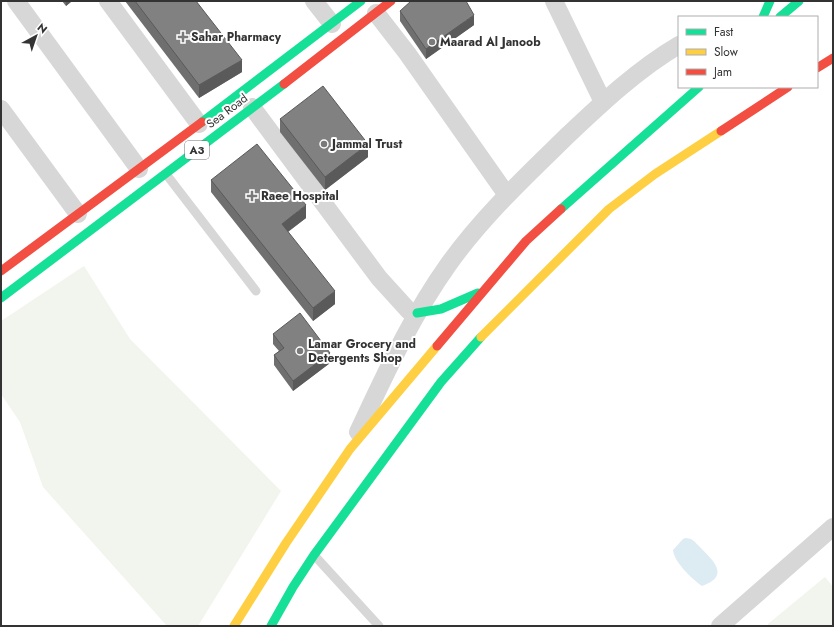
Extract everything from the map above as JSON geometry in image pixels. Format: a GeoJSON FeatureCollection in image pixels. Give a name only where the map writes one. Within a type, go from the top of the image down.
{"type":"FeatureCollection","features":[{"type":"Feature","properties":{"kind":"main road","name":"Sea Road"},"geometry":{"type":"LineString","coordinates":[[1,271],[361,1]]}},
{"type":"Feature","properties":{"kind":"main road","name":"Sea Road"},"geometry":{"type":"LineString","coordinates":[[1,298],[166,174],[391,1]]}},
{"type":"Feature","properties":{"kind":"main road"},"geometry":{"type":"LineString","coordinates":[[763,16],[770,1]]}},
{"type":"Feature","properties":{"kind":"main road"},"geometry":{"type":"LineString","coordinates":[[781,16],[799,1]]}},
{"type":"Feature","properties":{"kind":"main road"},"geometry":{"type":"LineString","coordinates":[[818,67],[833,58]]}},
{"type":"Feature","properties":{"kind":"main road"},"geometry":{"type":"LineString","coordinates":[[234,626],[286,543],[350,449],[526,241],[698,88]]}},
{"type":"Feature","properties":{"kind":"main road"},"geometry":{"type":"LineString","coordinates":[[271,626],[293,587],[314,555],[441,382],[489,328],[536,279],[609,208],[655,174],[786,88]]}},
{"type":"Feature","properties":{"kind":"main road"},"geometry":{"type":"LineString","coordinates":[[417,314],[429,313],[453,305],[486,288]]}},
{"type":"Feature","properties":{"kind":"street"},"geometry":{"type":"LineString","coordinates":[[16,1],[138,169]]}},
{"type":"Feature","properties":{"kind":"street"},"geometry":{"type":"LineString","coordinates":[[108,1],[199,124]]}},
{"type":"Feature","properties":{"kind":"street"},"geometry":{"type":"LineString","coordinates":[[314,1],[332,24]]}},
{"type":"Feature","properties":{"kind":"street"},"geometry":{"type":"LineString","coordinates":[[554,1],[603,102]]}},
{"type":"Feature","properties":{"kind":"street"},"geometry":{"type":"LineString","coordinates":[[376,13],[407,53],[507,196]]}},
{"type":"Feature","properties":{"kind":"street"},"geometry":{"type":"LineString","coordinates":[[350,449],[417,314],[448,264],[475,231],[526,175],[603,102],[662,54],[678,45]]}},
{"type":"Feature","properties":{"kind":"street"},"geometry":{"type":"LineString","coordinates":[[252,107],[379,278],[409,311],[417,314]]}},
{"type":"Feature","properties":{"kind":"street"},"geometry":{"type":"LineString","coordinates":[[1,109],[78,214]]}},
{"type":"Feature","properties":{"kind":"street"},"geometry":{"type":"LineString","coordinates":[[720,626],[833,527]]}},
{"type":"Feature","properties":{"kind":"lane"},"geometry":{"type":"LineString","coordinates":[[166,174],[256,291]]}},
{"type":"Feature","properties":{"kind":"lane"},"geometry":{"type":"LineString","coordinates":[[314,555],[379,626]]}},
{"type":"Feature","properties":{"kind":"shaded area"},"geometry":{"type":"Polygon","coordinates":[[[84,266],[130,339],[281,491],[198,626],[167,626],[43,487],[20,422],[1,394],[1,321],[84,266]]]}},
{"type":"Feature","properties":{"kind":"shaded area"},"geometry":{"type":"Polygon","coordinates":[[[686,538],[695,542],[716,566],[718,571],[716,577],[711,582],[702,586],[684,570],[674,555],[673,550],[683,539],[686,538]]]}},
{"type":"Feature","properties":{"kind":"shaded area"},"geometry":{"type":"Polygon","coordinates":[[[825,577],[833,587],[833,626],[769,626],[768,624],[825,577]]]}},
{"type":"Feature","properties":{"kind":"building","name":"Sahar Pharmacy"},"geometry":{"type":"Polygon","coordinates":[[[135,1],[196,1],[242,60],[199,85],[135,1]]]}},
{"type":"Feature","properties":{"kind":"building","name":"Maarad Al Janoob"},"geometry":{"type":"Polygon","coordinates":[[[411,1],[466,1],[474,15],[426,49],[400,11],[411,1]]]}},
{"type":"Feature","properties":{"kind":"building","name":"Jammal Trust"},"geometry":{"type":"Polygon","coordinates":[[[323,86],[368,144],[325,177],[280,119],[323,86]]]}},
{"type":"Feature","properties":{"kind":"building"},"geometry":{"type":"Polygon","coordinates":[[[257,144],[306,205],[282,224],[335,291],[313,308],[211,180],[257,144]]]}},
{"type":"Feature","properties":{"kind":"building","name":"Lamar Grocery and Detergents Shop"},"geometry":{"type":"Polygon","coordinates":[[[300,313],[330,353],[293,381],[274,355],[284,348],[273,334],[300,313]]]}},
{"type":"Feature","properties":{"kind":"traffic: fast"},"geometry":{"type":"LineString","coordinates":[[202,122],[361,1]]}},
{"type":"Feature","properties":{"kind":"traffic: fast"},"geometry":{"type":"LineString","coordinates":[[763,16],[770,1]]}},
{"type":"Feature","properties":{"kind":"traffic: fast"},"geometry":{"type":"LineString","coordinates":[[781,16],[799,1]]}},
{"type":"Feature","properties":{"kind":"traffic: fast"},"geometry":{"type":"LineString","coordinates":[[1,298],[284,84]]}},
{"type":"Feature","properties":{"kind":"traffic: fast"},"geometry":{"type":"LineString","coordinates":[[561,209],[698,88]]}},
{"type":"Feature","properties":{"kind":"traffic: fast"},"geometry":{"type":"LineString","coordinates":[[417,313],[441,309],[478,293]]}},
{"type":"Feature","properties":{"kind":"traffic: fast"},"geometry":{"type":"LineString","coordinates":[[271,626],[293,587],[314,555],[441,382],[481,337]]}},
{"type":"Feature","properties":{"kind":"traffic: slow"},"geometry":{"type":"LineString","coordinates":[[481,337],[609,209],[655,174],[721,131]]}},
{"type":"Feature","properties":{"kind":"traffic: slow"},"geometry":{"type":"LineString","coordinates":[[234,626],[286,543],[350,449],[437,346]]}},
{"type":"Feature","properties":{"kind":"traffic: jam"},"geometry":{"type":"LineString","coordinates":[[284,84],[391,1]]}},
{"type":"Feature","properties":{"kind":"traffic: jam"},"geometry":{"type":"LineString","coordinates":[[818,67],[833,58]]}},
{"type":"Feature","properties":{"kind":"traffic: jam"},"geometry":{"type":"LineString","coordinates":[[721,131],[786,88]]}},
{"type":"Feature","properties":{"kind":"traffic: jam"},"geometry":{"type":"LineString","coordinates":[[1,271],[202,122]]}},
{"type":"Feature","properties":{"kind":"traffic: jam"},"geometry":{"type":"LineString","coordinates":[[437,346],[526,241],[561,209]]}},
{"type":"Feature","properties":{"kind":"place","name":"Sahar Pharmacy"},"geometry":{"type":"Point","coordinates":[183,37]}},
{"type":"Feature","properties":{"kind":"place","name":"Maarad Al Janoob"},"geometry":{"type":"Point","coordinates":[432,42]}},
{"type":"Feature","properties":{"kind":"place","name":"Jammal Trust"},"geometry":{"type":"Point","coordinates":[324,144]}},
{"type":"Feature","properties":{"kind":"place","name":"Raee Hospital"},"geometry":{"type":"Point","coordinates":[252,196]}},
{"type":"Feature","properties":{"kind":"place","name":"Lamar Grocery and Detergents Shop"},"geometry":{"type":"Point","coordinates":[300,351]}}]}
